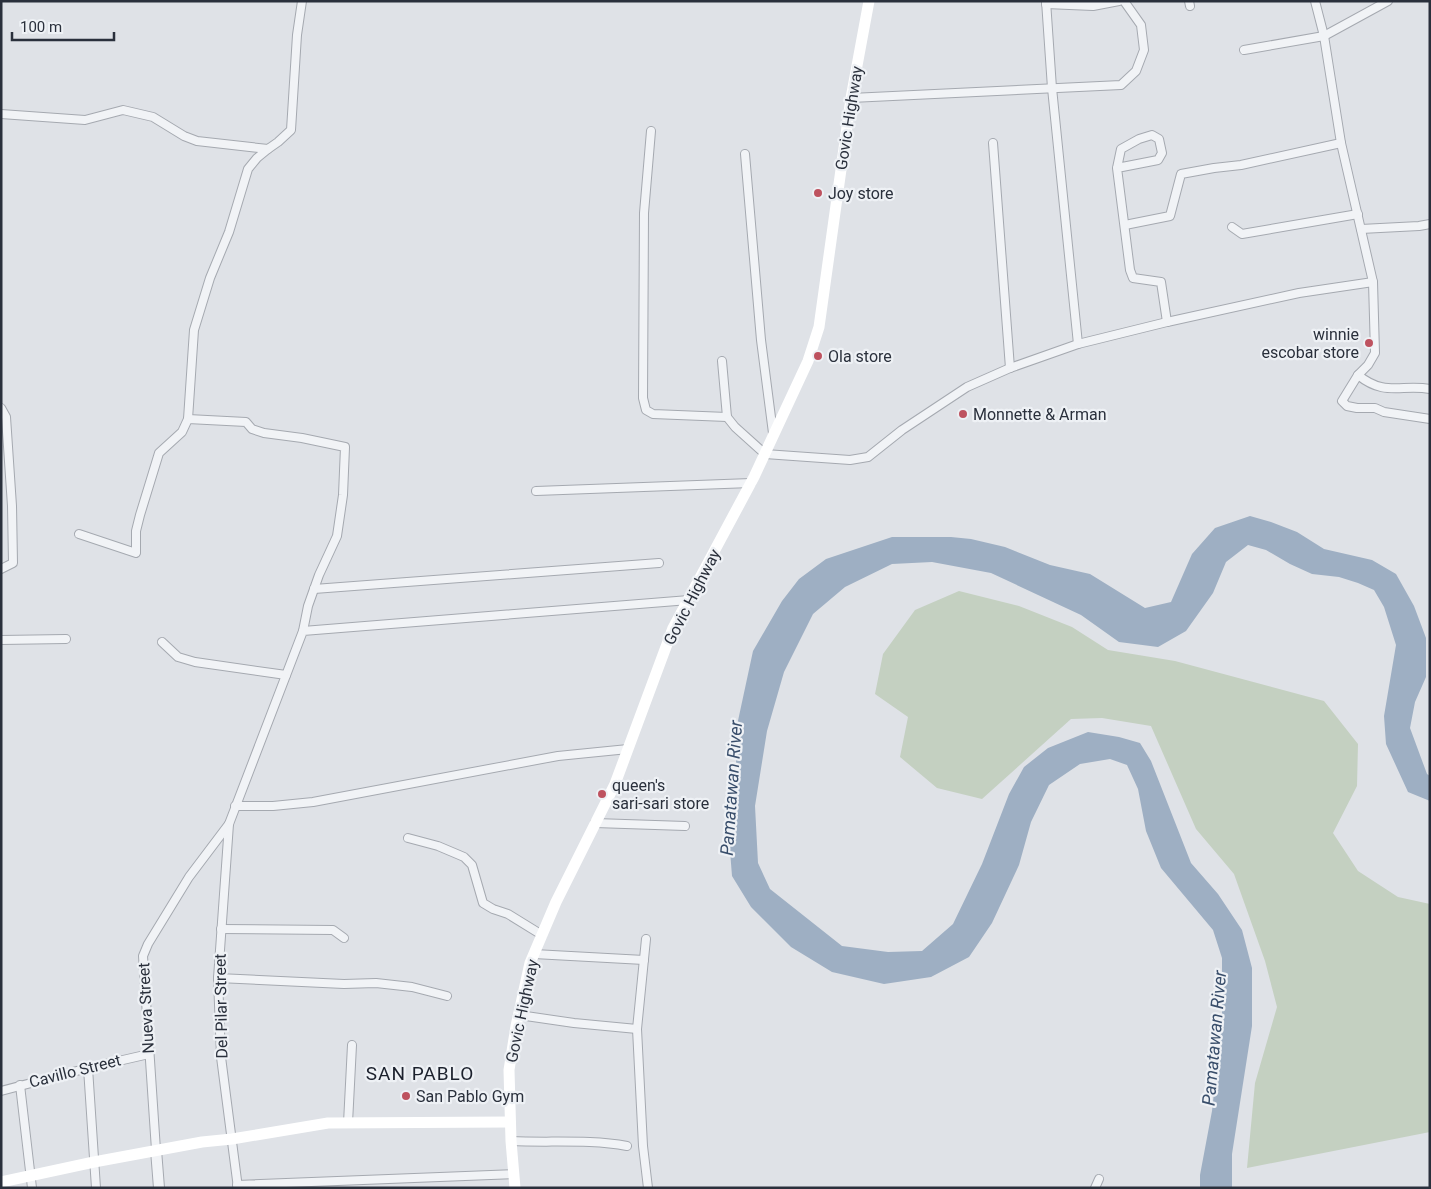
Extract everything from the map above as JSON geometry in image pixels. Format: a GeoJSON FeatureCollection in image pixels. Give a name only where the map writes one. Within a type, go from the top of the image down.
{"type":"FeatureCollection","features":[{"type":"Feature","properties":{"kind":"main road","name":"Govic Highway"},"geometry":{"type":"LineString","coordinates":[[515,1188],[510,1141],[509,1070],[530,963],[556,902],[615,784],[673,628],[751,482],[808,361],[819,328],[851,98],[869,1]]}},
{"type":"Feature","properties":{"kind":"main road"},"geometry":{"type":"LineString","coordinates":[[1,1182],[32,1182],[94,1162],[202,1142],[232,1139],[328,1123],[510,1122]]}},
{"type":"Feature","properties":{"kind":"street"},"geometry":{"type":"LineString","coordinates":[[79,534],[136,553],[136,531],[159,453],[182,432],[188,419],[194,330],[210,278],[229,232],[248,169],[257,158],[291,130],[297,35],[302,1]]}},
{"type":"Feature","properties":{"kind":"street"},"geometry":{"type":"LineString","coordinates":[[1078,344],[1052,88],[1046,3],[1093,6],[1119,1]]}},
{"type":"Feature","properties":{"kind":"street"},"geometry":{"type":"LineString","coordinates":[[851,98],[1121,85],[1136,72],[1144,50],[1140,25],[1124,1]]}},
{"type":"Feature","properties":{"kind":"street"},"geometry":{"type":"LineString","coordinates":[[1315,1],[1324,36],[1341,143],[1373,282],[1375,353],[1368,365],[1358,375],[1342,401],[1347,406],[1375,408],[1384,412],[1430,419]]}},
{"type":"Feature","properties":{"kind":"street"},"geometry":{"type":"LineString","coordinates":[[1244,50],[1324,36],[1388,1]]}},
{"type":"Feature","properties":{"kind":"street"},"geometry":{"type":"LineString","coordinates":[[1,114],[85,120],[123,110],[153,117],[196,141],[268,149]]}},
{"type":"Feature","properties":{"kind":"street"},"geometry":{"type":"LineString","coordinates":[[651,131],[644,213],[643,398],[646,410],[653,414],[727,417]]}},
{"type":"Feature","properties":{"kind":"street"},"geometry":{"type":"LineString","coordinates":[[1117,168],[1158,160],[1162,153],[1159,139],[1152,135],[1139,139],[1121,149],[1117,168],[1130,270],[1133,278],[1161,282],[1167,322]]}},
{"type":"Feature","properties":{"kind":"street"},"geometry":{"type":"LineString","coordinates":[[992,142],[1010,368]]}},
{"type":"Feature","properties":{"kind":"street"},"geometry":{"type":"LineString","coordinates":[[1125,225],[1170,216],[1181,174],[1241,165],[1341,143]]}},
{"type":"Feature","properties":{"kind":"street"},"geometry":{"type":"LineString","coordinates":[[745,154],[761,340],[774,436]]}},
{"type":"Feature","properties":{"kind":"street"},"geometry":{"type":"LineString","coordinates":[[1232,226],[1242,234],[1358,214]]}},
{"type":"Feature","properties":{"kind":"street"},"geometry":{"type":"LineString","coordinates":[[1361,229],[1430,224]]}},
{"type":"Feature","properties":{"kind":"street"},"geometry":{"type":"LineString","coordinates":[[722,361],[727,417],[734,427],[765,454],[850,460],[868,457],[902,430],[967,387],[1010,368],[1078,344],[1299,293],[1373,282]]}},
{"type":"Feature","properties":{"kind":"street"},"geometry":{"type":"LineString","coordinates":[[1358,375],[1376,387],[1430,389]]}},
{"type":"Feature","properties":{"kind":"street"},"geometry":{"type":"LineString","coordinates":[[1,408],[6,417],[13,553],[13,563],[1,569]]}},
{"type":"Feature","properties":{"kind":"street"},"geometry":{"type":"LineString","coordinates":[[188,419],[246,422],[252,430],[345,447],[343,495],[337,536],[318,575],[308,606],[303,631],[229,824]]}},
{"type":"Feature","properties":{"kind":"street"},"geometry":{"type":"LineString","coordinates":[[536,491],[751,482]]}},
{"type":"Feature","properties":{"kind":"street"},"geometry":{"type":"LineString","coordinates":[[314,589],[659,563]]}},
{"type":"Feature","properties":{"kind":"street"},"geometry":{"type":"LineString","coordinates":[[303,631],[688,600]]}},
{"type":"Feature","properties":{"kind":"street"},"geometry":{"type":"LineString","coordinates":[[1,640],[66,639]]}},
{"type":"Feature","properties":{"kind":"street"},"geometry":{"type":"LineString","coordinates":[[162,642],[178,658],[286,675]]}},
{"type":"Feature","properties":{"kind":"street"},"geometry":{"type":"LineString","coordinates":[[235,806],[273,806],[314,802],[558,756],[628,749]]}},
{"type":"Feature","properties":{"kind":"street"},"geometry":{"type":"LineString","coordinates":[[595,823],[685,826]]}},
{"type":"Feature","properties":{"kind":"street","name":"Del Pilar Street"},"geometry":{"type":"LineString","coordinates":[[229,824],[218,978],[222,1057],[238,1186]]}},
{"type":"Feature","properties":{"kind":"street","name":"Nueva Street"},"geometry":{"type":"LineString","coordinates":[[159,1188],[143,956],[148,944],[189,877],[229,824]]}},
{"type":"Feature","properties":{"kind":"street"},"geometry":{"type":"LineString","coordinates":[[408,838],[438,846],[464,857],[472,865],[483,903],[493,910],[508,914],[542,935]]}},
{"type":"Feature","properties":{"kind":"street"},"geometry":{"type":"LineString","coordinates":[[221,929],[333,930],[344,938]]}},
{"type":"Feature","properties":{"kind":"street"},"geometry":{"type":"LineString","coordinates":[[646,939],[637,1030],[643,1146],[648,1188]]}},
{"type":"Feature","properties":{"kind":"street"},"geometry":{"type":"LineString","coordinates":[[534,954],[644,960]]}},
{"type":"Feature","properties":{"kind":"street"},"geometry":{"type":"LineString","coordinates":[[218,978],[376,984],[412,987],[447,996]]}},
{"type":"Feature","properties":{"kind":"street"},"geometry":{"type":"LineString","coordinates":[[519,1015],[637,1030]]}},
{"type":"Feature","properties":{"kind":"street"},"geometry":{"type":"LineString","coordinates":[[348,1123],[352,1045]]}},
{"type":"Feature","properties":{"kind":"street","name":"Cavillo Street"},"geometry":{"type":"LineString","coordinates":[[1,1090],[149,1054]]}},
{"type":"Feature","properties":{"kind":"street"},"geometry":{"type":"LineString","coordinates":[[88,1068],[96,1188]]}},
{"type":"Feature","properties":{"kind":"street"},"geometry":{"type":"LineString","coordinates":[[20,1085],[32,1182]]}},
{"type":"Feature","properties":{"kind":"street"},"geometry":{"type":"LineString","coordinates":[[510,1141],[609,1143],[627,1146]]}},
{"type":"Feature","properties":{"kind":"street"},"geometry":{"type":"LineString","coordinates":[[238,1186],[514,1174]]}},
{"type":"Feature","properties":{"kind":"street"},"geometry":{"type":"LineString","coordinates":[[1095,1188],[1099,1179]]}},
{"type":"Feature","properties":{"kind":"green space"},"geometry":{"type":"Polygon","coordinates":[[[959,591],[1019,606],[1072,627],[1108,650],[1175,661],[1324,701],[1358,744],[1357,786],[1333,833],[1358,871],[1398,897],[1430,904],[1430,1132],[1247,1168],[1255,1083],[1277,1007],[1265,961],[1234,874],[1196,829],[1151,726],[1102,718],[1071,719],[982,799],[937,788],[900,757],[908,717],[875,694],[883,654],[915,610],[959,591]]]}},
{"type":"Feature","properties":{"kind":"water"},"geometry":{"type":"Polygon","coordinates":[[[1250,516],[1297,532],[1324,549],[1372,560],[1396,574],[1414,606],[1426,638],[1426,677],[1415,702],[1410,728],[1427,774],[1430,776],[1430,801],[1408,792],[1386,744],[1384,716],[1396,645],[1384,607],[1374,590],[1339,577],[1312,574],[1266,550],[1248,545],[1226,562],[1213,593],[1186,631],[1158,647],[1119,642],[1081,615],[991,573],[932,562],[892,564],[845,587],[813,614],[784,672],[767,731],[755,806],[758,863],[770,889],[842,946],[888,952],[922,951],[953,924],[982,864],[1009,794],[1024,767],[1048,748],[1088,732],[1119,737],[1140,743],[1151,761],[1191,863],[1218,894],[1242,930],[1252,968],[1252,1026],[1232,1154],[1232,1188],[1200,1188],[1200,1175],[1212,1111],[1222,1018],[1222,958],[1213,930],[1161,868],[1146,831],[1138,789],[1127,765],[1110,759],[1080,764],[1049,785],[1031,822],[1019,865],[992,923],[969,957],[931,977],[884,984],[832,972],[791,947],[751,907],[732,876],[728,825],[736,766],[736,730],[753,651],[782,601],[799,579],[826,559],[892,537],[971,539],[1005,547],[1050,565],[1090,574],[1145,608],[1171,602],[1192,554],[1215,528],[1250,516]]]}},
{"type":"Feature","properties":{"kind":"place","name":"Joy store"},"geometry":{"type":"Point","coordinates":[818,193]}},
{"type":"Feature","properties":{"kind":"place","name":"winnie escobar store"},"geometry":{"type":"Point","coordinates":[1369,343]}},
{"type":"Feature","properties":{"kind":"place","name":"Ola store"},"geometry":{"type":"Point","coordinates":[818,356]}},
{"type":"Feature","properties":{"kind":"place","name":"Monnette & Arman"},"geometry":{"type":"Point","coordinates":[963,414]}},
{"type":"Feature","properties":{"kind":"place","name":"queen's sari-sari store"},"geometry":{"type":"Point","coordinates":[602,794]}},
{"type":"Feature","properties":{"kind":"place","name":"San Pablo Gym"},"geometry":{"type":"Point","coordinates":[406,1096]}},
{"type":"Feature","properties":{"kind":"district","name":"SAN PABLO"},"geometry":{"type":"Point","coordinates":[420,1073]}},
{"type":"Feature","properties":{"kind":"water label","name":"Pamatawan River"},"geometry":{"type":"Point","coordinates":[731,788]}},
{"type":"Feature","properties":{"kind":"water label","name":"Pamatawan River"},"geometry":{"type":"Point","coordinates":[1214,1038]}}]}
